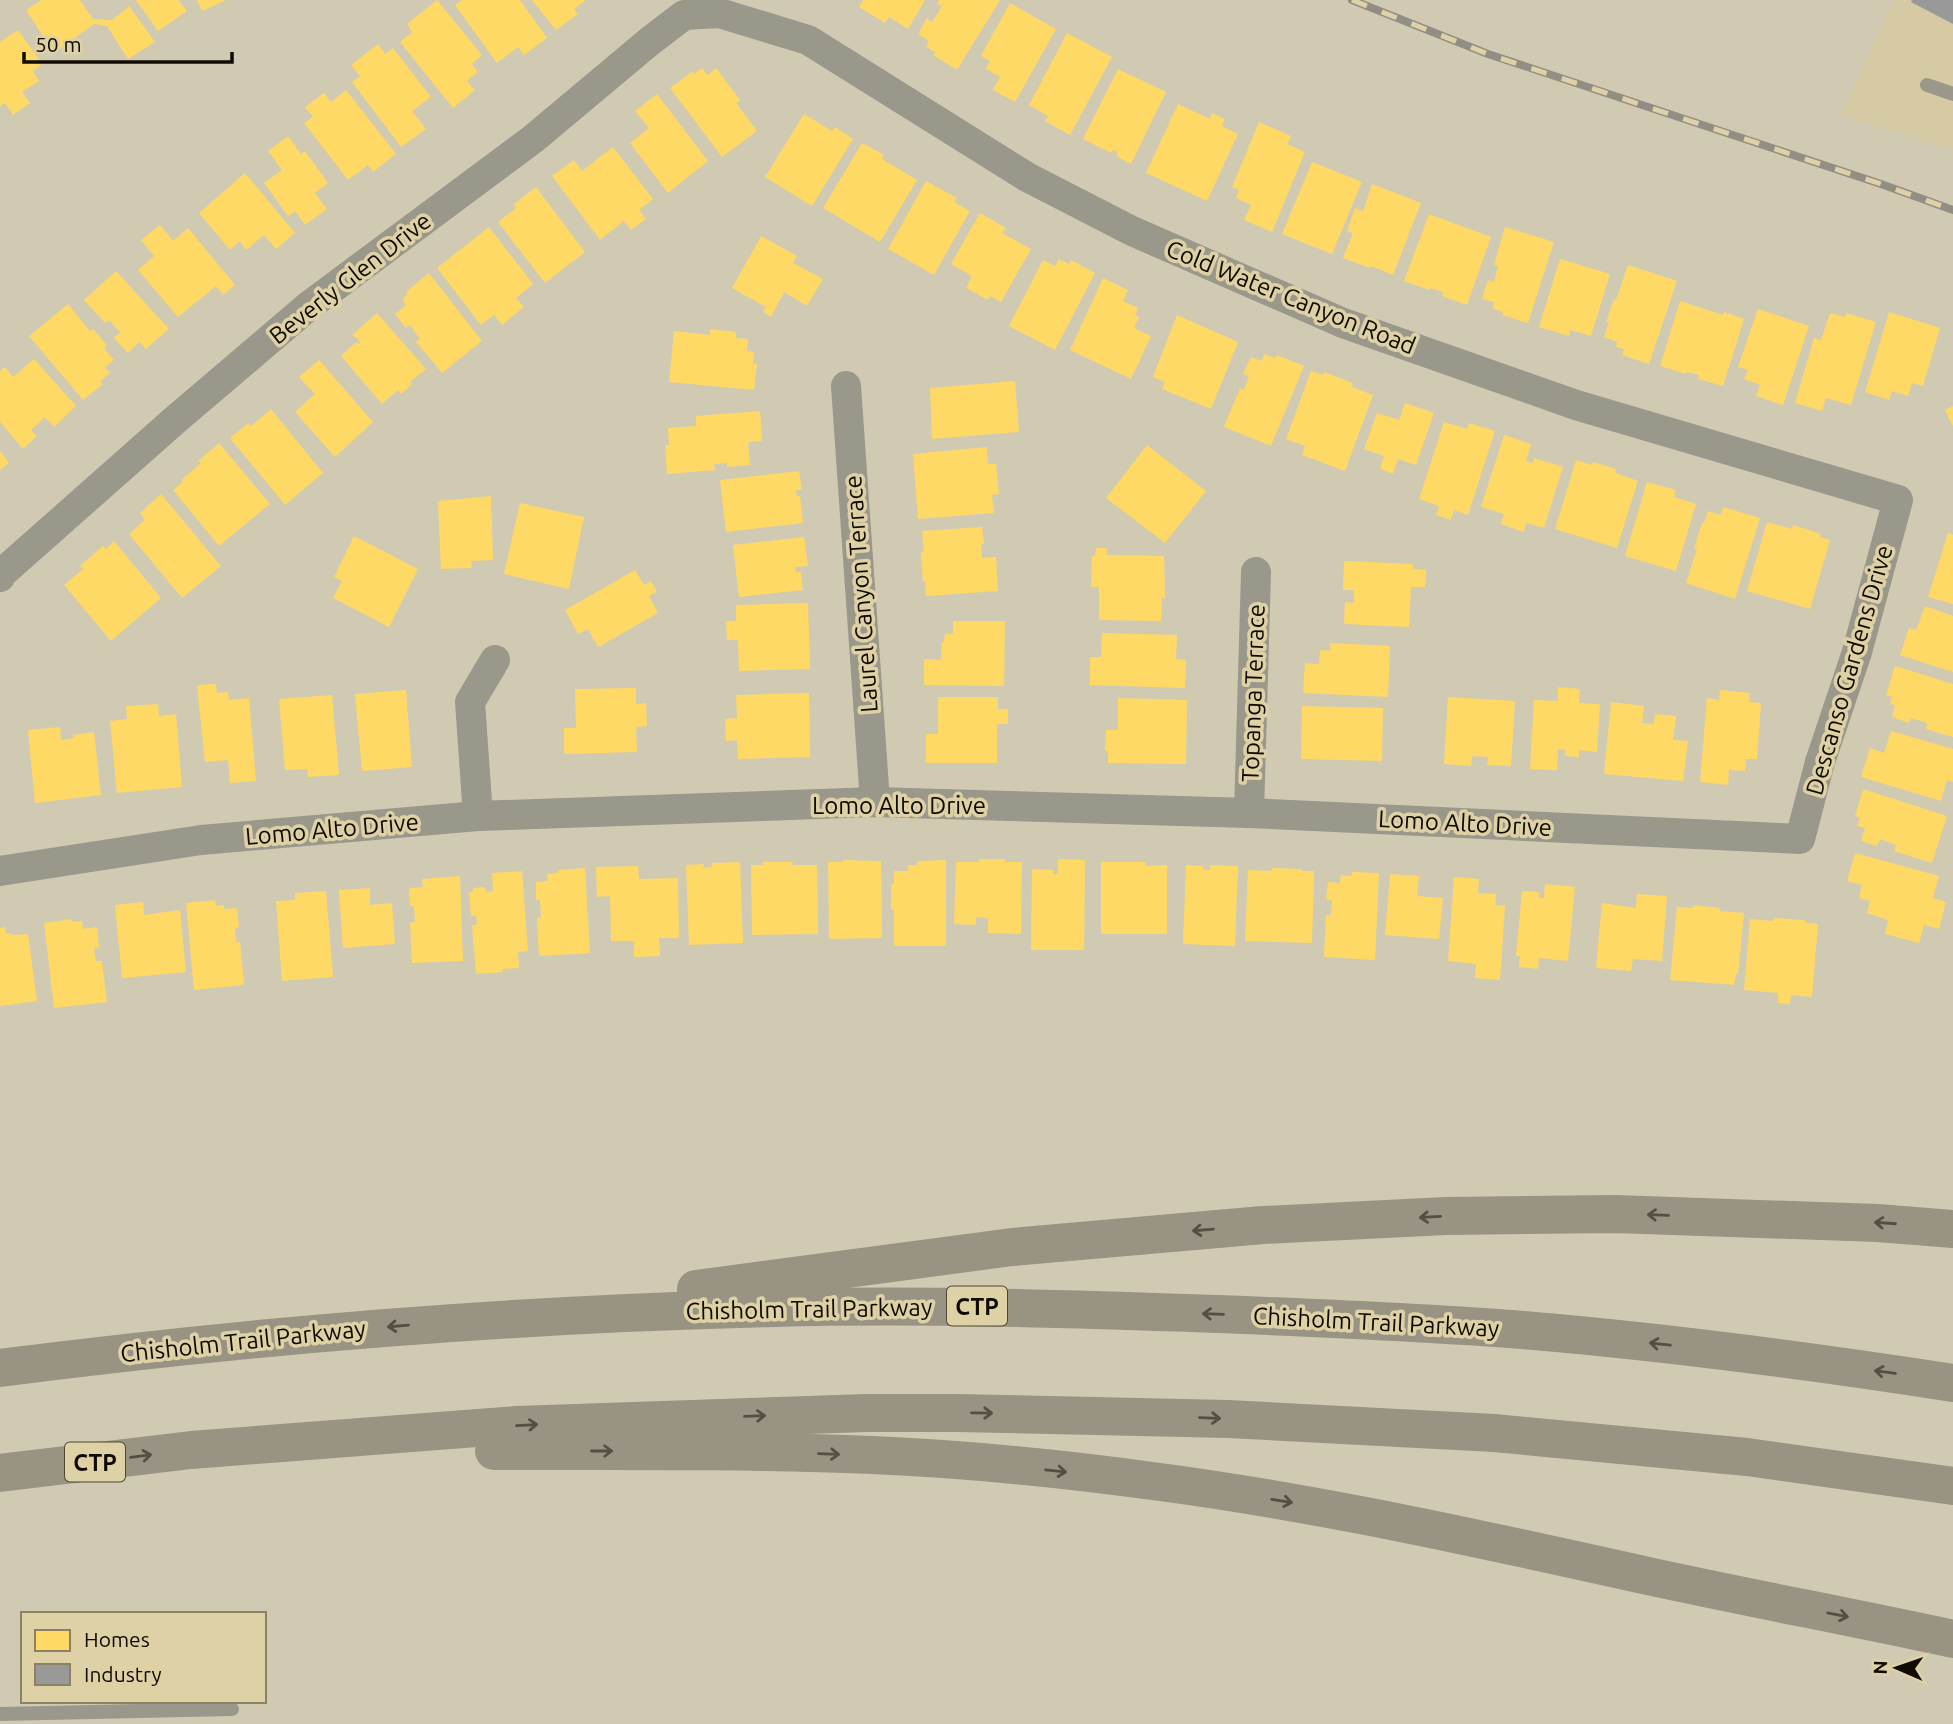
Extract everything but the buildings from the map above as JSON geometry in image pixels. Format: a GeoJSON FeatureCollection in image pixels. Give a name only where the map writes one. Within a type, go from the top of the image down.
{"type":"FeatureCollection","features":[{"type":"Feature","properties":{"kind":"highway"},"geometry":{"type":"LineString","coordinates":[[442,1323],[1012,1247],[1263,1225],[1433,1216],[1563,1213],[1878,1223],[1953,1229]]}},
{"type":"Feature","properties":{"kind":"highway","name":"Chisholm Trail Parkway"},"geometry":{"type":"LineString","coordinates":[[0,1367],[128,1352],[442,1323],[634,1312],[877,1306],[1022,1307],[1308,1318],[1552,1333],[1724,1351],[1953,1382]]}},
{"type":"Feature","properties":{"kind":"highway","name":"CTP"},"geometry":{"type":"LineString","coordinates":[[0,1473],[191,1450],[505,1426],[867,1413],[1150,1416],[1424,1429],[1582,1440],[1747,1457],[1953,1486]]}},
{"type":"Feature","properties":{"kind":"highway"},"geometry":{"type":"LineString","coordinates":[[191,1450],[728,1451],[849,1455],[998,1465],[1157,1481],[1406,1523],[1953,1639]]}},
{"type":"Feature","properties":{"kind":"street","name":"Cold Water Canyon Road"},"geometry":{"type":"LineString","coordinates":[[719,13],[808,40],[1027,177],[1132,231],[1343,323],[1576,405],[1898,500]]}},
{"type":"Feature","properties":{"kind":"street","name":"Beverly Glen Drive"},"geometry":{"type":"LineString","coordinates":[[0,575],[174,420],[310,305],[533,139],[684,15],[719,13]]}},
{"type":"Feature","properties":{"kind":"street","name":"Laurel Canyon Terrace"},"geometry":{"type":"LineString","coordinates":[[846,386],[875,802]]}},
{"type":"Feature","properties":{"kind":"street","name":"Descanso Gardens Drive"},"geometry":{"type":"LineString","coordinates":[[1800,839],[1820,762],[1857,652],[1898,500]]}},
{"type":"Feature","properties":{"kind":"street","name":"Topanga Terrace"},"geometry":{"type":"LineString","coordinates":[[1249,813],[1256,572]]}},
{"type":"Feature","properties":{"kind":"street"},"geometry":{"type":"LineString","coordinates":[[478,817],[470,702],[495,660]]}},
{"type":"Feature","properties":{"kind":"street","name":"Lomo Alto Drive"},"geometry":{"type":"LineString","coordinates":[[0,871],[201,839],[478,817],[875,802],[1249,813],[1800,839]]}},
{"type":"Feature","properties":{"kind":"lane"},"geometry":{"type":"LineString","coordinates":[[1927,85],[1953,94]]}},
{"type":"Feature","properties":{"kind":"lane"},"geometry":{"type":"LineString","coordinates":[[0,1714],[232,1709]]}},
{"type":"Feature","properties":{"kind":"shaded area"},"geometry":{"type":"Polygon","coordinates":[[[1893,0],[1953,0],[1953,150],[1841,115],[1893,0]]]}},
{"type":"Feature","properties":{"kind":"railway"},"geometry":{"type":"LineString","coordinates":[[1352,0],[1488,54],[1953,210]]}}]}
